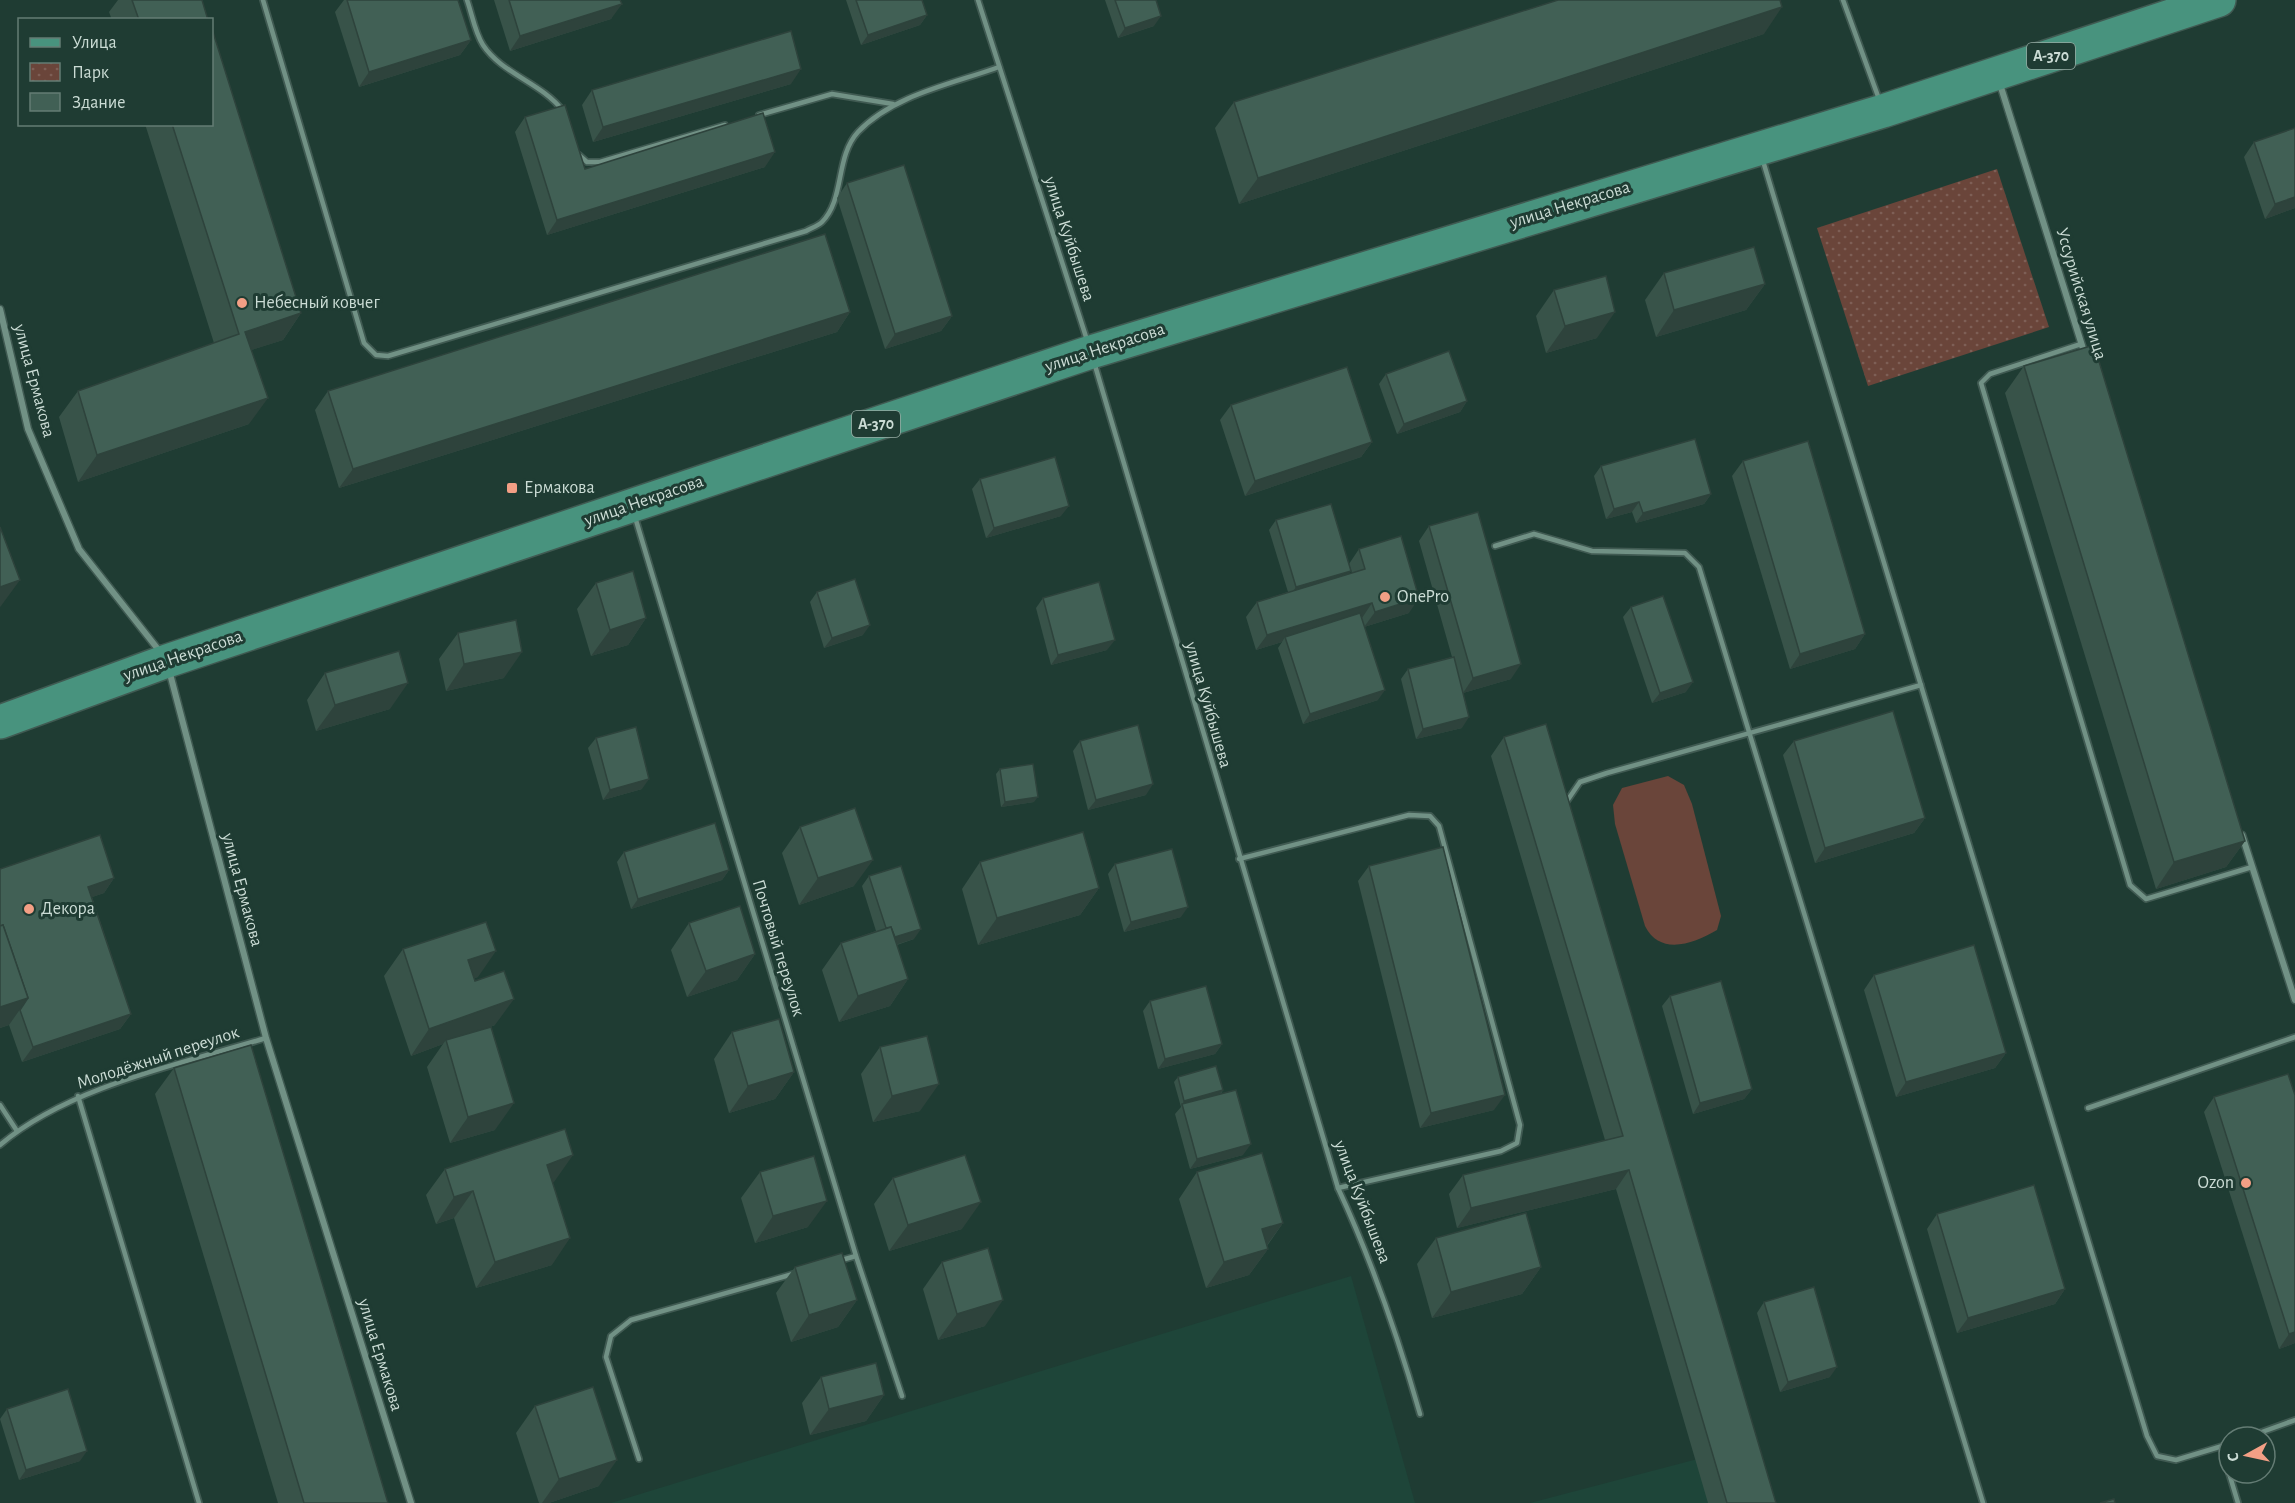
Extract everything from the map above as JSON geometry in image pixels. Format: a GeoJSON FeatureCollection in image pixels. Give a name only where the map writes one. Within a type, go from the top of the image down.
{"type":"FeatureCollection","features":[{"type":"Feature","properties":{"kind":"main road","name":"улица Некрасова"},"geometry":{"type":"LineString","coordinates":[[0,722],[167,661],[1091,352],[1883,111],[2219,0]]}},
{"type":"Feature","properties":{"kind":"street","name":"Уссурийская улица"},"geometry":{"type":"LineString","coordinates":[[1997,75],[2088,367]]}},
{"type":"Feature","properties":{"kind":"street","name":"улица Ермакова"},"geometry":{"type":"LineString","coordinates":[[0,309],[28,429],[79,549],[167,661],[266,1038],[411,1503]]}},
{"type":"Feature","properties":{"kind":"street"},"geometry":{"type":"LineString","coordinates":[[2237,822],[2295,1000]]}},
{"type":"Feature","properties":{"kind":"lane"},"geometry":{"type":"LineString","coordinates":[[263,0],[364,343],[376,355],[388,356],[806,231],[822,222],[833,201],[843,159],[857,133],[893,104],[999,68]]}},
{"type":"Feature","properties":{"kind":"lane"},"geometry":{"type":"LineString","coordinates":[[467,0],[482,44],[497,60],[555,101],[564,113]]}},
{"type":"Feature","properties":{"kind":"lane","name":"улица Куйбышева"},"geometry":{"type":"LineString","coordinates":[[978,0],[1091,352],[1338,1188],[1368,1254],[1404,1356],[1420,1414]]}},
{"type":"Feature","properties":{"kind":"lane"},"geometry":{"type":"LineString","coordinates":[[1843,0],[1883,111]]}},
{"type":"Feature","properties":{"kind":"lane"},"geometry":{"type":"LineString","coordinates":[[755,116],[832,94],[893,104]]}},
{"type":"Feature","properties":{"kind":"lane"},"geometry":{"type":"LineString","coordinates":[[577,154],[587,162],[600,162],[733,123]]}},
{"type":"Feature","properties":{"kind":"lane"},"geometry":{"type":"LineString","coordinates":[[1759,147],[2147,1436],[2157,1456],[2176,1460],[2217,1448]]}},
{"type":"Feature","properties":{"kind":"lane"},"geometry":{"type":"LineString","coordinates":[[2081,344],[1990,374],[1981,383],[2130,885],[2146,899],[2252,867]]}},
{"type":"Feature","properties":{"kind":"lane","name":"Почтовый переулок"},"geometry":{"type":"LineString","coordinates":[[631,506],[856,1256],[902,1396]]}},
{"type":"Feature","properties":{"kind":"lane"},"geometry":{"type":"LineString","coordinates":[[1495,546],[1534,534],[1592,551],[1685,553],[1699,567],[1983,1503]]}},
{"type":"Feature","properties":{"kind":"lane"},"geometry":{"type":"LineString","coordinates":[[1567,807],[1567,799],[1580,782],[1922,685]]}},
{"type":"Feature","properties":{"kind":"lane"},"geometry":{"type":"LineString","coordinates":[[1239,859],[1409,815],[1430,816],[1439,826],[1520,1125],[1517,1143],[1501,1151],[1338,1188]]}},
{"type":"Feature","properties":{"kind":"lane"},"geometry":{"type":"LineString","coordinates":[[2088,1108],[2295,1037]]}},
{"type":"Feature","properties":{"kind":"lane","name":"Молодёжный переулок"},"geometry":{"type":"LineString","coordinates":[[0,1145],[17,1131],[78,1096],[266,1038]]}},
{"type":"Feature","properties":{"kind":"lane"},"geometry":{"type":"LineString","coordinates":[[78,1096],[199,1503]]}},
{"type":"Feature","properties":{"kind":"lane"},"geometry":{"type":"LineString","coordinates":[[0,1105],[17,1131]]}},
{"type":"Feature","properties":{"kind":"lane"},"geometry":{"type":"LineString","coordinates":[[834,1262],[856,1256]]}},
{"type":"Feature","properties":{"kind":"lane"},"geometry":{"type":"LineString","coordinates":[[639,1458],[606,1357],[610,1336],[631,1320],[800,1272]]}},
{"type":"Feature","properties":{"kind":"lane"},"geometry":{"type":"LineString","coordinates":[[2277,1427],[2295,1420]]}},
{"type":"Feature","properties":{"kind":"lane"},"geometry":{"type":"LineString","coordinates":[[2233,1485],[2238,1503]]}},
{"type":"Feature","properties":{"kind":"shaded area"},"geometry":{"type":"Polygon","coordinates":[[[1351,1276],[1415,1503],[611,1503],[1351,1276]]]}},
{"type":"Feature","properties":{"kind":"shaded area"},"geometry":{"type":"Polygon","coordinates":[[[1709,1456],[1723,1503],[1530,1503],[1709,1456]]]}},
{"type":"Feature","properties":{"kind":"green space"},"geometry":{"type":"Polygon","coordinates":[[[1997,169],[2049,327],[1868,386],[1817,228],[1997,169]]]}},
{"type":"Feature","properties":{"kind":"green space"},"geometry":{"type":"Polygon","coordinates":[[[1668,776],[1684,785],[1692,804],[1721,916],[1717,930],[1698,940],[1678,944],[1659,941],[1645,926],[1615,824],[1613,805],[1622,788],[1668,776]]]}},
{"type":"Feature","properties":{"kind":"building"},"geometry":{"type":"Polygon","coordinates":[[[132,0],[202,0],[207,18],[138,18],[132,0]]]}},
{"type":"Feature","properties":{"kind":"building"},"geometry":{"type":"Polygon","coordinates":[[[347,0],[458,0],[471,40],[369,72],[347,0]]]}},
{"type":"Feature","properties":{"kind":"building"},"geometry":{"type":"Polygon","coordinates":[[[509,0],[620,0],[622,4],[520,36],[509,0]]]}},
{"type":"Feature","properties":{"kind":"building"},"geometry":{"type":"Polygon","coordinates":[[[856,0],[922,0],[927,15],[868,35],[856,0]]]}},
{"type":"Feature","properties":{"kind":"building"},"geometry":{"type":"Polygon","coordinates":[[[1115,0],[1156,0],[1161,16],[1125,28],[1115,0]]]}},
{"type":"Feature","properties":{"kind":"building"},"geometry":{"type":"Polygon","coordinates":[[[1558,0],[1780,0],[1782,7],[1258,178],[1234,102],[1558,0]]]}},
{"type":"Feature","properties":{"kind":"building"},"geometry":{"type":"Polygon","coordinates":[[[791,31],[801,69],[603,127],[592,90],[791,31]]]}},
{"type":"Feature","properties":{"kind":"building"},"geometry":{"type":"Polygon","coordinates":[[[213,32],[301,313],[245,332],[268,398],[97,455],[78,391],[239,334],[173,126],[213,126],[213,32]]]}},
{"type":"Feature","properties":{"kind":"building"},"geometry":{"type":"Polygon","coordinates":[[[565,105],[585,169],[763,113],[775,152],[557,220],[525,117],[565,105]]]}},
{"type":"Feature","properties":{"kind":"building"},"geometry":{"type":"Polygon","coordinates":[[[2295,128],[2295,197],[2275,204],[2254,142],[2295,128]]]}},
{"type":"Feature","properties":{"kind":"building"},"geometry":{"type":"Polygon","coordinates":[[[904,165],[952,316],[895,334],[847,183],[904,165]]]}},
{"type":"Feature","properties":{"kind":"building"},"geometry":{"type":"Polygon","coordinates":[[[825,234],[850,312],[353,469],[328,391],[825,234]]]}},
{"type":"Feature","properties":{"kind":"building"},"geometry":{"type":"Polygon","coordinates":[[[1754,247],[1765,284],[1674,310],[1664,273],[1754,247]]]}},
{"type":"Feature","properties":{"kind":"building"},"geometry":{"type":"Polygon","coordinates":[[[1606,276],[1615,312],[1565,326],[1554,290],[1606,276]]]}},
{"type":"Feature","properties":{"kind":"building"},"geometry":{"type":"Polygon","coordinates":[[[2094,345],[2245,841],[2174,862],[2024,366],[2094,345]]]}},
{"type":"Feature","properties":{"kind":"building"},"geometry":{"type":"Polygon","coordinates":[[[1449,351],[1467,401],[1404,424],[1386,374],[1449,351]]]}},
{"type":"Feature","properties":{"kind":"building"},"geometry":{"type":"Polygon","coordinates":[[[1347,367],[1372,442],[1255,481],[1231,405],[1347,367]]]}},
{"type":"Feature","properties":{"kind":"building"},"geometry":{"type":"Polygon","coordinates":[[[1695,439],[1711,494],[1643,513],[1639,502],[1614,509],[1601,466],[1695,439]]]}},
{"type":"Feature","properties":{"kind":"building"},"geometry":{"type":"Polygon","coordinates":[[[1808,441],[1865,634],[1800,654],[1743,461],[1808,441]]]}},
{"type":"Feature","properties":{"kind":"building"},"geometry":{"type":"Polygon","coordinates":[[[1055,457],[1069,506],[994,528],[980,479],[1055,457]]]}},
{"type":"Feature","properties":{"kind":"building"},"geometry":{"type":"Polygon","coordinates":[[[1331,504],[1351,571],[1296,587],[1276,520],[1331,504]]]}},
{"type":"Feature","properties":{"kind":"building"},"geometry":{"type":"Polygon","coordinates":[[[1478,512],[1521,664],[1473,678],[1429,526],[1478,512]]]}},
{"type":"Feature","properties":{"kind":"building"},"geometry":{"type":"Polygon","coordinates":[[[0,527],[20,580],[0,587],[0,527]]]}},
{"type":"Feature","properties":{"kind":"building"},"geometry":{"type":"Polygon","coordinates":[[[1401,536],[1419,598],[1375,612],[1372,603],[1267,635],[1257,602],[1365,569],[1359,549],[1401,536]]]}},
{"type":"Feature","properties":{"kind":"building"},"geometry":{"type":"Polygon","coordinates":[[[633,571],[646,618],[610,630],[596,583],[633,571]]]}},
{"type":"Feature","properties":{"kind":"building"},"geometry":{"type":"Polygon","coordinates":[[[855,579],[870,625],[832,638],[817,592],[855,579]]]}},
{"type":"Feature","properties":{"kind":"building"},"geometry":{"type":"Polygon","coordinates":[[[1099,582],[1115,640],[1058,655],[1043,598],[1099,582]]]}},
{"type":"Feature","properties":{"kind":"building"},"geometry":{"type":"Polygon","coordinates":[[[1663,596],[1693,682],[1660,693],[1631,607],[1663,596]]]}},
{"type":"Feature","properties":{"kind":"building"},"geometry":{"type":"Polygon","coordinates":[[[1360,613],[1385,690],[1310,714],[1285,637],[1360,613]]]}},
{"type":"Feature","properties":{"kind":"building"},"geometry":{"type":"Polygon","coordinates":[[[516,620],[522,652],[464,664],[458,633],[516,620]]]}},
{"type":"Feature","properties":{"kind":"building"},"geometry":{"type":"Polygon","coordinates":[[[399,651],[408,683],[335,705],[325,673],[399,651]]]}},
{"type":"Feature","properties":{"kind":"building"},"geometry":{"type":"Polygon","coordinates":[[[1454,657],[1469,717],[1423,729],[1408,669],[1454,657]]]}},
{"type":"Feature","properties":{"kind":"building"},"geometry":{"type":"Polygon","coordinates":[[[1893,711],[1925,818],[1825,848],[1794,741],[1893,711]]]}},
{"type":"Feature","properties":{"kind":"building"},"geometry":{"type":"Polygon","coordinates":[[[1546,724],[1776,1503],[1727,1503],[1629,1170],[1471,1208],[1463,1175],[1623,1136],[1504,737],[1546,724]]]}},
{"type":"Feature","properties":{"kind":"building"},"geometry":{"type":"Polygon","coordinates":[[[1138,725],[1153,784],[1096,800],[1080,741],[1138,725]]]}},
{"type":"Feature","properties":{"kind":"building"},"geometry":{"type":"Polygon","coordinates":[[[636,727],[649,779],[610,790],[596,738],[636,727]]]}},
{"type":"Feature","properties":{"kind":"building"},"geometry":{"type":"Polygon","coordinates":[[[1033,764],[1038,797],[1005,802],[1000,769],[1033,764]]]}},
{"type":"Feature","properties":{"kind":"building"},"geometry":{"type":"Polygon","coordinates":[[[855,808],[873,860],[818,878],[800,827],[855,808]]]}},
{"type":"Feature","properties":{"kind":"building"},"geometry":{"type":"Polygon","coordinates":[[[715,823],[729,870],[638,899],[624,852],[715,823]]]}},
{"type":"Feature","properties":{"kind":"building"},"geometry":{"type":"Polygon","coordinates":[[[1083,832],[1099,888],[997,918],[980,862],[1083,832]]]}},
{"type":"Feature","properties":{"kind":"building"},"geometry":{"type":"Polygon","coordinates":[[[100,835],[114,878],[88,887],[131,1014],[33,1047],[20,1010],[28,998],[3,925],[0,926],[0,869],[100,835]]]}},
{"type":"Feature","properties":{"kind":"building"},"geometry":{"type":"Polygon","coordinates":[[[1443,847],[1505,1095],[1431,1113],[1369,866],[1443,847]]]}},
{"type":"Feature","properties":{"kind":"building"},"geometry":{"type":"Polygon","coordinates":[[[1172,849],[1188,907],[1131,922],[1115,864],[1172,849]]]}},
{"type":"Feature","properties":{"kind":"building"},"geometry":{"type":"Polygon","coordinates":[[[901,866],[921,929],[895,937],[891,927],[886,928],[869,876],[901,866]]]}},
{"type":"Feature","properties":{"kind":"building"},"geometry":{"type":"Polygon","coordinates":[[[740,906],[755,954],[706,971],[689,923],[740,906]]]}},
{"type":"Feature","properties":{"kind":"building"},"geometry":{"type":"Polygon","coordinates":[[[486,922],[496,951],[468,960],[475,981],[504,971],[514,999],[429,1029],[403,949],[486,922]]]}},
{"type":"Feature","properties":{"kind":"building"},"geometry":{"type":"Polygon","coordinates":[[[3,925],[28,998],[0,1007],[0,926],[3,925]]]}},
{"type":"Feature","properties":{"kind":"building"},"geometry":{"type":"Polygon","coordinates":[[[891,927],[908,979],[858,996],[841,943],[891,927]]]}},
{"type":"Feature","properties":{"kind":"building"},"geometry":{"type":"Polygon","coordinates":[[[1974,945],[2006,1053],[1906,1082],[1874,975],[1974,945]]]}},
{"type":"Feature","properties":{"kind":"building"},"geometry":{"type":"Polygon","coordinates":[[[1721,981],[1752,1089],[1700,1103],[1670,996],[1721,981]]]}},
{"type":"Feature","properties":{"kind":"building"},"geometry":{"type":"Polygon","coordinates":[[[1206,986],[1222,1044],[1165,1059],[1150,1001],[1206,986]]]}},
{"type":"Feature","properties":{"kind":"building"},"geometry":{"type":"Polygon","coordinates":[[[779,1019],[794,1072],[748,1086],[732,1032],[779,1019]]]}},
{"type":"Feature","properties":{"kind":"building"},"geometry":{"type":"Polygon","coordinates":[[[491,1027],[514,1103],[468,1117],[446,1040],[491,1027]]]}},
{"type":"Feature","properties":{"kind":"building"},"geometry":{"type":"Polygon","coordinates":[[[927,1036],[939,1084],[892,1096],[880,1047],[927,1036]]]}},
{"type":"Feature","properties":{"kind":"building"},"geometry":{"type":"Polygon","coordinates":[[[251,1045],[388,1503],[304,1503],[174,1068],[251,1045]]]}},
{"type":"Feature","properties":{"kind":"building"},"geometry":{"type":"Polygon","coordinates":[[[1216,1066],[1223,1090],[1184,1101],[1178,1077],[1216,1066]]]}},
{"type":"Feature","properties":{"kind":"building"},"geometry":{"type":"Polygon","coordinates":[[[2288,1074],[2295,1095],[2295,1332],[2289,1334],[2214,1097],[2288,1074]]]}},
{"type":"Feature","properties":{"kind":"building"},"geometry":{"type":"Polygon","coordinates":[[[1236,1090],[1251,1144],[1197,1159],[1182,1104],[1236,1090]]]}},
{"type":"Feature","properties":{"kind":"building"},"geometry":{"type":"Polygon","coordinates":[[[565,1129],[573,1155],[547,1165],[570,1238],[495,1262],[473,1191],[454,1197],[445,1169],[565,1129]]]}},
{"type":"Feature","properties":{"kind":"building"},"geometry":{"type":"Polygon","coordinates":[[[1262,1153],[1283,1223],[1262,1229],[1268,1249],[1224,1262],[1197,1172],[1262,1153]]]}},
{"type":"Feature","properties":{"kind":"building"},"geometry":{"type":"Polygon","coordinates":[[[965,1155],[981,1202],[908,1225],[893,1178],[965,1155]]]}},
{"type":"Feature","properties":{"kind":"building"},"geometry":{"type":"Polygon","coordinates":[[[814,1156],[827,1201],[773,1216],[760,1172],[814,1156]]]}},
{"type":"Feature","properties":{"kind":"building"},"geometry":{"type":"Polygon","coordinates":[[[2034,1185],[2065,1289],[1968,1318],[1937,1214],[2034,1185]]]}},
{"type":"Feature","properties":{"kind":"building"},"geometry":{"type":"Polygon","coordinates":[[[1526,1213],[1541,1267],[1451,1292],[1436,1238],[1526,1213]]]}},
{"type":"Feature","properties":{"kind":"building"},"geometry":{"type":"Polygon","coordinates":[[[988,1248],[1003,1300],[957,1314],[942,1262],[988,1248]]]}},
{"type":"Feature","properties":{"kind":"building"},"geometry":{"type":"Polygon","coordinates":[[[842,1253],[857,1300],[809,1315],[795,1267],[842,1253]]]}},
{"type":"Feature","properties":{"kind":"building"},"geometry":{"type":"Polygon","coordinates":[[[1814,1287],[1837,1367],[1788,1382],[1764,1302],[1814,1287]]]}},
{"type":"Feature","properties":{"kind":"building"},"geometry":{"type":"Polygon","coordinates":[[[876,1363],[884,1395],[829,1409],[821,1377],[876,1363]]]}},
{"type":"Feature","properties":{"kind":"building"},"geometry":{"type":"Polygon","coordinates":[[[593,1387],[617,1460],[559,1479],[535,1406],[593,1387]]]}},
{"type":"Feature","properties":{"kind":"building"},"geometry":{"type":"Polygon","coordinates":[[[68,1389],[87,1451],[26,1470],[7,1409],[68,1389]]]}},
{"type":"Feature","properties":{"kind":"building"},"geometry":{"type":"Polygon","coordinates":[[[2114,1499],[2115,1503],[2100,1503],[2114,1499]]]}},
{"type":"Feature","properties":{"kind":"place","name":"Небесный ковчег"},"geometry":{"type":"Point","coordinates":[242,303]}},
{"type":"Feature","properties":{"kind":"place","name":"Ермакова"},"geometry":{"type":"Point","coordinates":[512,488]}},
{"type":"Feature","properties":{"kind":"place","name":"OnePro"},"geometry":{"type":"Point","coordinates":[1385,597]}},
{"type":"Feature","properties":{"kind":"place","name":"Декора"},"geometry":{"type":"Point","coordinates":[29,909]}},
{"type":"Feature","properties":{"kind":"place","name":"Ozon"},"geometry":{"type":"Point","coordinates":[2246,1183]}}]}
